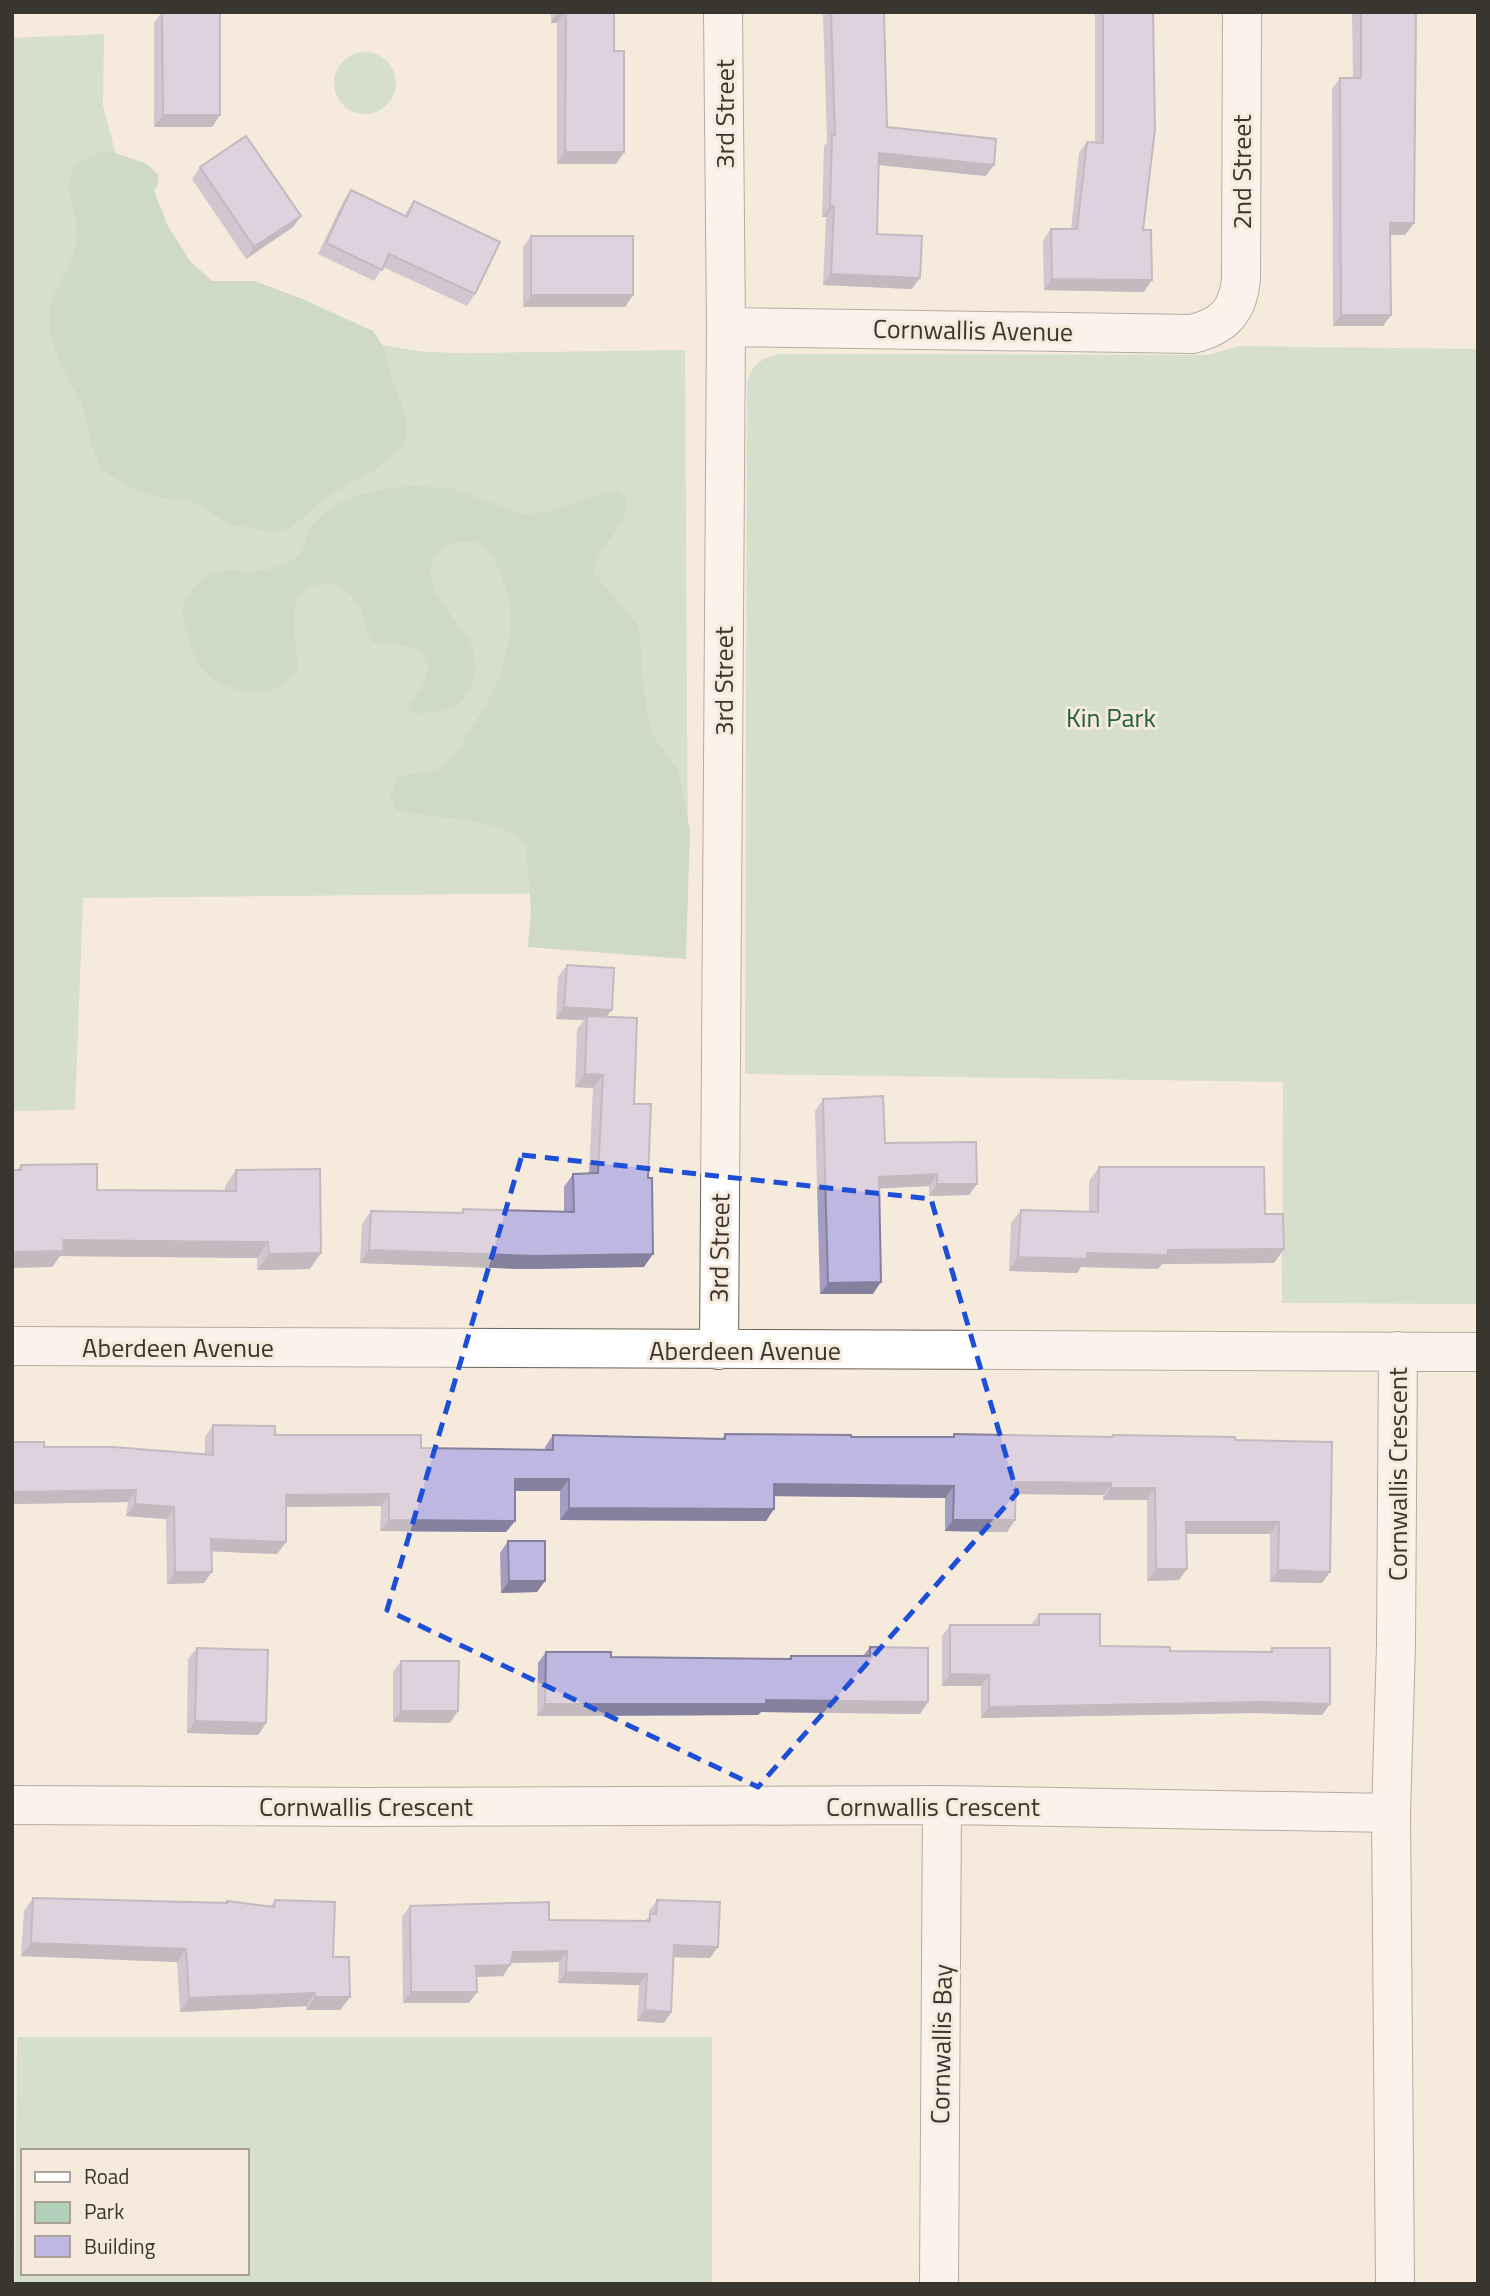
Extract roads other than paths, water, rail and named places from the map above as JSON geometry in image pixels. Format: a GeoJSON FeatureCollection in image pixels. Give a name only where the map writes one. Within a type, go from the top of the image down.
{"type":"FeatureCollection","features":[{"type":"Feature","properties":{"kind":"street","name":"3rd Street"},"geometry":{"type":"LineString","coordinates":[[719,1350],[726,327],[723,12]]}},
{"type":"Feature","properties":{"kind":"street","name":"2nd Street"},"geometry":{"type":"LineString","coordinates":[[1219,324],[1237,303],[1241,279],[1242,12]]}},
{"type":"Feature","properties":{"kind":"street","name":"Cornwallis Avenue"},"geometry":{"type":"LineString","coordinates":[[726,327],[1192,334],[1219,324]]}},
{"type":"Feature","properties":{"kind":"street","name":"Aberdeen Avenue"},"geometry":{"type":"LineString","coordinates":[[12,1346],[1478,1352]]}},
{"type":"Feature","properties":{"kind":"street","name":"Cornwallis Crescent"},"geometry":{"type":"LineString","coordinates":[[12,1805],[942,1805],[1391,1813],[1396,1645],[1398,1351]]}},
{"type":"Feature","properties":{"kind":"street","name":"Cornwallis Bay"},"geometry":{"type":"LineString","coordinates":[[939,2284],[942,1805]]}},
{"type":"Feature","properties":{"kind":"street"},"geometry":{"type":"LineString","coordinates":[[1391,1813],[1395,2284]]}},
{"type":"Feature","properties":{"kind":"park label","name":"Kin Park"},"geometry":{"type":"Point","coordinates":[1111,717]}}]}
